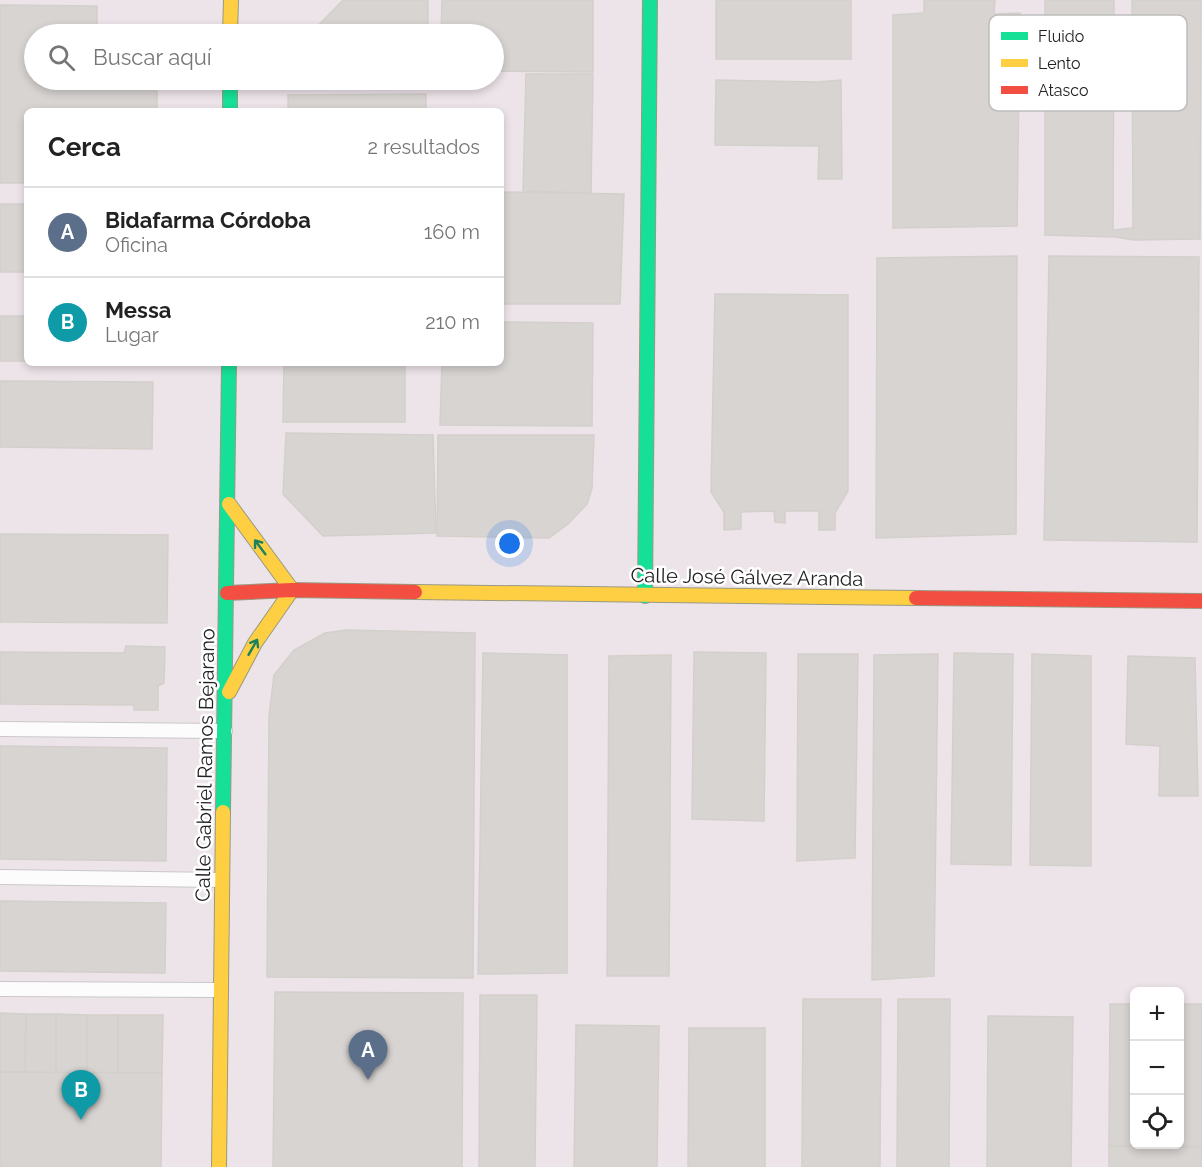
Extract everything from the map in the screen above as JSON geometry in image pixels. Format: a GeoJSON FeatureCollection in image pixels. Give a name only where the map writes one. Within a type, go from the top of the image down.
{"type":"FeatureCollection","features":[{"type":"Feature","properties":{"kind":"street"},"geometry":{"type":"LineString","coordinates":[[230,24],[231,0]]}},
{"type":"Feature","properties":{"kind":"street"},"geometry":{"type":"LineString","coordinates":[[645,596],[650,0]]}},
{"type":"Feature","properties":{"kind":"street"},"geometry":{"type":"LineString","coordinates":[[230,90],[230,108]]}},
{"type":"Feature","properties":{"kind":"street","name":"Calle Gabriel Ramos Bejarano"},"geometry":{"type":"LineString","coordinates":[[219,1167],[229,366]]}},
{"type":"Feature","properties":{"kind":"street"},"geometry":{"type":"LineString","coordinates":[[226,699],[255,643],[292,590],[229,504]]}},
{"type":"Feature","properties":{"kind":"street","name":"Calle José Gálvez Aranda"},"geometry":{"type":"LineString","coordinates":[[227,593],[292,590],[1202,601]]}},
{"type":"Feature","properties":{"kind":"lane"},"geometry":{"type":"LineString","coordinates":[[0,729],[225,732]]}},
{"type":"Feature","properties":{"kind":"lane"},"geometry":{"type":"LineString","coordinates":[[0,877],[222,880]]}},
{"type":"Feature","properties":{"kind":"lane"},"geometry":{"type":"LineString","coordinates":[[0,989],[220,990]]}},
{"type":"Feature","properties":{"kind":"shaded area"},"geometry":{"type":"Polygon","coordinates":[[[0,0],[1202,0],[1202,1167],[0,1167],[0,0]]]}},
{"type":"Feature","properties":{"kind":"building"},"geometry":{"type":"Polygon","coordinates":[[[343,0],[428,0],[428,24],[320,24],[343,0]]]}},
{"type":"Feature","properties":{"kind":"building"},"geometry":{"type":"Polygon","coordinates":[[[442,0],[593,0],[593,72],[504,71],[504,24],[441,24],[442,0]]]}},
{"type":"Feature","properties":{"kind":"building"},"geometry":{"type":"Polygon","coordinates":[[[716,0],[851,0],[851,59],[716,59],[716,0]]]}},
{"type":"Feature","properties":{"kind":"building"},"geometry":{"type":"Polygon","coordinates":[[[924,0],[995,0],[994,14],[1020,13],[1020,15],[989,15],[989,111],[1019,111],[1017,226],[893,228],[893,15],[924,13],[924,0]]]}},
{"type":"Feature","properties":{"kind":"building"},"geometry":{"type":"Polygon","coordinates":[[[1045,0],[1114,0],[1114,15],[1045,15],[1045,0]]]}},
{"type":"Feature","properties":{"kind":"building"},"geometry":{"type":"Polygon","coordinates":[[[1132,0],[1201,0],[1200,239],[1134,240],[1115,237],[1045,235],[1045,111],[1114,111],[1113,230],[1133,228],[1132,111],[1187,111],[1187,15],[1132,15],[1132,0]]]}},
{"type":"Feature","properties":{"kind":"building"},"geometry":{"type":"Polygon","coordinates":[[[0,5],[97,6],[97,24],[24,24],[24,90],[157,90],[157,108],[24,108],[24,183],[0,183],[0,5]]]}},
{"type":"Feature","properties":{"kind":"building"},"geometry":{"type":"Polygon","coordinates":[[[526,74],[593,74],[591,193],[523,191],[526,74]]]}},
{"type":"Feature","properties":{"kind":"building"},"geometry":{"type":"Polygon","coordinates":[[[716,80],[817,82],[841,80],[842,179],[818,179],[819,146],[715,145],[716,80]]]}},
{"type":"Feature","properties":{"kind":"building"},"geometry":{"type":"Polygon","coordinates":[[[426,94],[426,108],[288,108],[288,95],[426,94]]]}},
{"type":"Feature","properties":{"kind":"building"},"geometry":{"type":"Polygon","coordinates":[[[504,192],[624,194],[620,304],[504,304],[504,192]]]}},
{"type":"Feature","properties":{"kind":"building"},"geometry":{"type":"Polygon","coordinates":[[[0,204],[24,204],[24,272],[0,272],[0,204]]]}},
{"type":"Feature","properties":{"kind":"building"},"geometry":{"type":"Polygon","coordinates":[[[1017,256],[1016,534],[876,538],[877,258],[1017,256]]]}},
{"type":"Feature","properties":{"kind":"building"},"geometry":{"type":"Polygon","coordinates":[[[1049,256],[1199,257],[1197,542],[1044,540],[1049,256]]]}},
{"type":"Feature","properties":{"kind":"building"},"geometry":{"type":"Polygon","coordinates":[[[715,294],[848,295],[848,491],[835,513],[835,530],[819,530],[819,511],[785,511],[785,523],[775,522],[774,511],[741,512],[741,529],[724,530],[724,512],[711,492],[715,294]]]}},
{"type":"Feature","properties":{"kind":"building"},"geometry":{"type":"Polygon","coordinates":[[[0,316],[24,316],[24,361],[0,361],[0,316]]]}},
{"type":"Feature","properties":{"kind":"building"},"geometry":{"type":"Polygon","coordinates":[[[504,322],[593,323],[592,426],[440,425],[442,366],[504,366],[504,322]]]}},
{"type":"Feature","properties":{"kind":"building"},"geometry":{"type":"Polygon","coordinates":[[[284,366],[405,366],[405,422],[283,422],[284,366]]]}},
{"type":"Feature","properties":{"kind":"building"},"geometry":{"type":"Polygon","coordinates":[[[0,381],[153,382],[152,449],[0,447],[0,381]]]}},
{"type":"Feature","properties":{"kind":"building"},"geometry":{"type":"Polygon","coordinates":[[[286,433],[433,435],[436,533],[323,536],[283,494],[286,433]]]}},
{"type":"Feature","properties":{"kind":"building"},"geometry":{"type":"Polygon","coordinates":[[[438,435],[594,435],[592,488],[587,504],[568,524],[549,538],[437,536],[438,435]]]}},
{"type":"Feature","properties":{"kind":"building"},"geometry":{"type":"Polygon","coordinates":[[[0,534],[168,535],[167,623],[0,622],[0,534]]]}},
{"type":"Feature","properties":{"kind":"building"},"geometry":{"type":"Polygon","coordinates":[[[347,630],[475,633],[473,978],[267,977],[269,716],[274,675],[294,650],[325,633],[347,630]]]}},
{"type":"Feature","properties":{"kind":"building"},"geometry":{"type":"Polygon","coordinates":[[[126,646],[165,647],[164,683],[158,686],[158,710],[134,710],[134,705],[0,704],[0,652],[124,653],[126,646]]]}},
{"type":"Feature","properties":{"kind":"building"},"geometry":{"type":"Polygon","coordinates":[[[694,652],[766,653],[764,821],[692,819],[694,652]]]}},
{"type":"Feature","properties":{"kind":"building"},"geometry":{"type":"Polygon","coordinates":[[[483,653],[567,655],[567,973],[478,974],[483,653]]]}},
{"type":"Feature","properties":{"kind":"building"},"geometry":{"type":"Polygon","coordinates":[[[954,653],[1013,654],[1011,865],[951,864],[954,653]]]}},
{"type":"Feature","properties":{"kind":"building"},"geometry":{"type":"Polygon","coordinates":[[[798,654],[858,654],[855,858],[797,861],[798,654]]]}},
{"type":"Feature","properties":{"kind":"building"},"geometry":{"type":"Polygon","coordinates":[[[938,654],[934,976],[872,980],[874,655],[938,654]]]}},
{"type":"Feature","properties":{"kind":"building"},"geometry":{"type":"Polygon","coordinates":[[[1032,654],[1091,656],[1091,866],[1030,865],[1032,654]]]}},
{"type":"Feature","properties":{"kind":"building"},"geometry":{"type":"Polygon","coordinates":[[[671,655],[669,976],[607,976],[609,656],[671,655]]]}},
{"type":"Feature","properties":{"kind":"building"},"geometry":{"type":"Polygon","coordinates":[[[1128,656],[1195,658],[1198,796],[1159,796],[1160,746],[1126,744],[1128,656]]]}},
{"type":"Feature","properties":{"kind":"building"},"geometry":{"type":"Polygon","coordinates":[[[0,746],[167,748],[166,861],[0,859],[0,746]]]}},
{"type":"Feature","properties":{"kind":"building"},"geometry":{"type":"Polygon","coordinates":[[[0,901],[166,903],[165,973],[0,971],[0,901]]]}},
{"type":"Feature","properties":{"kind":"building"},"geometry":{"type":"Polygon","coordinates":[[[275,992],[463,993],[462,1167],[273,1167],[275,992]]]}},
{"type":"Feature","properties":{"kind":"building"},"geometry":{"type":"Polygon","coordinates":[[[480,995],[537,995],[535,1167],[479,1167],[480,995]]]}},
{"type":"Feature","properties":{"kind":"building"},"geometry":{"type":"Polygon","coordinates":[[[803,999],[881,999],[880,1167],[802,1167],[803,999]]]}},
{"type":"Feature","properties":{"kind":"building"},"geometry":{"type":"Polygon","coordinates":[[[898,999],[950,999],[949,1167],[897,1167],[898,999]]]}},
{"type":"Feature","properties":{"kind":"building"},"geometry":{"type":"Polygon","coordinates":[[[1110,1004],[1130,1004],[1130,1146],[1109,1146],[1110,1004]]]}},
{"type":"Feature","properties":{"kind":"building"},"geometry":{"type":"Polygon","coordinates":[[[1184,1004],[1202,1004],[1202,1147],[1184,1147],[1184,1004]]]}},
{"type":"Feature","properties":{"kind":"building"},"geometry":{"type":"Polygon","coordinates":[[[0,1013],[26,1014],[25,1072],[0,1072],[0,1013]]]}},
{"type":"Feature","properties":{"kind":"building"},"geometry":{"type":"Polygon","coordinates":[[[26,1014],[56,1014],[56,1073],[25,1072],[26,1014]]]}},
{"type":"Feature","properties":{"kind":"building"},"geometry":{"type":"Polygon","coordinates":[[[56,1014],[87,1015],[87,1073],[56,1073],[56,1014]]]}},
{"type":"Feature","properties":{"kind":"building"},"geometry":{"type":"Polygon","coordinates":[[[87,1015],[118,1015],[118,1073],[87,1073],[87,1015]]]}},
{"type":"Feature","properties":{"kind":"building"},"geometry":{"type":"Polygon","coordinates":[[[118,1015],[163,1015],[162,1073],[118,1073],[118,1015]]]}},
{"type":"Feature","properties":{"kind":"building"},"geometry":{"type":"Polygon","coordinates":[[[988,1016],[1073,1017],[1071,1167],[987,1167],[988,1016]]]}},
{"type":"Feature","properties":{"kind":"building"},"geometry":{"type":"Polygon","coordinates":[[[576,1025],[659,1026],[657,1167],[574,1167],[576,1025]]]}},
{"type":"Feature","properties":{"kind":"building"},"geometry":{"type":"Polygon","coordinates":[[[689,1028],[765,1028],[765,1167],[688,1167],[689,1028]]]}},
{"type":"Feature","properties":{"kind":"building"},"geometry":{"type":"Polygon","coordinates":[[[0,1072],[162,1073],[161,1167],[0,1167],[0,1072]]]}},
{"type":"Feature","properties":{"kind":"building"},"geometry":{"type":"Polygon","coordinates":[[[1109,1146],[1130,1146],[1130,1149],[1202,1147],[1202,1167],[1109,1167],[1109,1146]]]}},
{"type":"Feature","properties":{"kind":"traffic: fast"},"geometry":{"type":"LineString","coordinates":[[645,596],[650,0]]}},
{"type":"Feature","properties":{"kind":"traffic: fast"},"geometry":{"type":"LineString","coordinates":[[230,90],[230,108]]}},
{"type":"Feature","properties":{"kind":"traffic: fast"},"geometry":{"type":"LineString","coordinates":[[223,812],[229,366]]}},
{"type":"Feature","properties":{"kind":"traffic: slow"},"geometry":{"type":"LineString","coordinates":[[230,24],[231,0]]}},
{"type":"Feature","properties":{"kind":"traffic: slow"},"geometry":{"type":"LineString","coordinates":[[229,504],[292,590],[255,643],[229,692]]}},
{"type":"Feature","properties":{"kind":"traffic: slow"},"geometry":{"type":"LineString","coordinates":[[415,592],[916,598]]}},
{"type":"Feature","properties":{"kind":"traffic: slow"},"geometry":{"type":"LineString","coordinates":[[219,1167],[223,812]]}},
{"type":"Feature","properties":{"kind":"traffic: jam"},"geometry":{"type":"LineString","coordinates":[[227,593],[292,590],[415,592]]}},
{"type":"Feature","properties":{"kind":"traffic: jam"},"geometry":{"type":"LineString","coordinates":[[916,598],[1202,601]]}},
{"type":"Feature","properties":{"kind":"place","name":"Bidafarma Córdoba"},"geometry":{"type":"Point","coordinates":[368,1080]}},
{"type":"Feature","properties":{"kind":"place","name":"Messa"},"geometry":{"type":"Point","coordinates":[81,1120]}}]}
